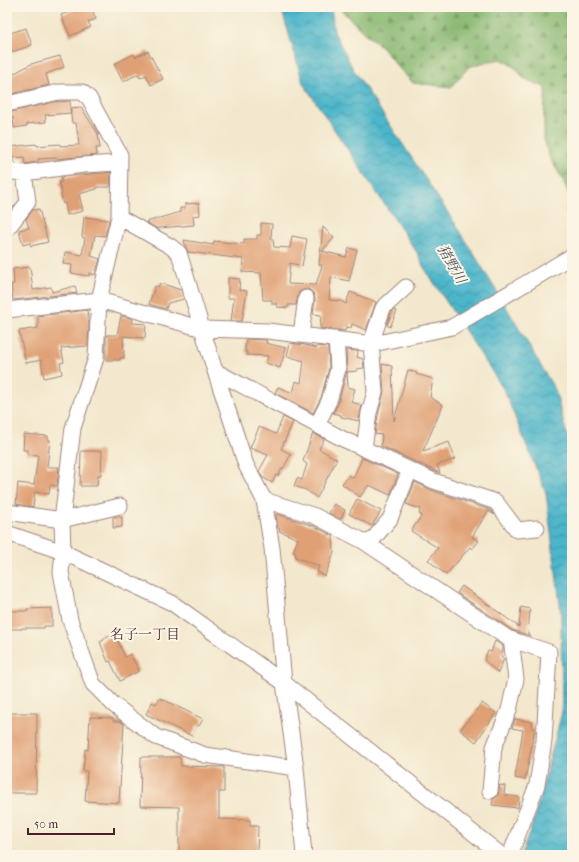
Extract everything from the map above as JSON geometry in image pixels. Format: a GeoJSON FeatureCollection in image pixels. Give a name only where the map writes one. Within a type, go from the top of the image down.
{"type":"FeatureCollection","features":[{"type":"Feature","properties":{"kind":"street"},"geometry":{"type":"LineString","coordinates":[[7,104],[59,92],[82,92],[89,98],[120,155],[119,217],[99,300],[96,358],[73,428],[62,520],[61,572],[70,620],[93,684],[114,705],[156,737],[205,755],[296,768]]}},
{"type":"Feature","properties":{"kind":"street"},"geometry":{"type":"LineString","coordinates":[[7,166],[12,172],[24,173],[83,165],[119,163]]}},
{"type":"Feature","properties":{"kind":"street"},"geometry":{"type":"LineString","coordinates":[[7,229],[28,202],[24,173]]}},
{"type":"Feature","properties":{"kind":"street"},"geometry":{"type":"LineString","coordinates":[[119,217],[170,246],[179,253],[215,371],[246,465],[264,500],[272,548],[284,683],[296,768],[304,855]]}},
{"type":"Feature","properties":{"kind":"street"},"geometry":{"type":"LineString","coordinates":[[8,307],[99,300],[203,329],[268,331],[371,343],[452,327],[572,256]]}},
{"type":"Feature","properties":{"kind":"street"},"geometry":{"type":"LineString","coordinates":[[364,448],[369,413],[375,392],[371,343],[383,308],[406,287]]}},
{"type":"Feature","properties":{"kind":"street"},"geometry":{"type":"LineString","coordinates":[[301,335],[306,298]]}},
{"type":"Feature","properties":{"kind":"street"},"geometry":{"type":"LineString","coordinates":[[317,425],[329,401],[338,369],[336,339]]}},
{"type":"Feature","properties":{"kind":"street"},"geometry":{"type":"LineString","coordinates":[[215,371],[317,425],[410,470],[434,481],[496,502],[517,530],[537,528]]}},
{"type":"Feature","properties":{"kind":"street"},"geometry":{"type":"LineString","coordinates":[[369,544],[390,518],[410,470]]}},
{"type":"Feature","properties":{"kind":"street"},"geometry":{"type":"LineString","coordinates":[[7,533],[62,552],[172,603],[284,683],[462,824],[503,854],[537,785],[544,741],[549,652],[511,640],[369,544],[315,516],[264,500]]}},
{"type":"Feature","properties":{"kind":"street"},"geometry":{"type":"LineString","coordinates":[[7,512],[62,520],[120,506]]}},
{"type":"Feature","properties":{"kind":"street"},"geometry":{"type":"LineString","coordinates":[[490,791],[494,747],[509,710],[516,679],[511,640]]}},
{"type":"Feature","properties":{"kind":"green space"},"geometry":{"type":"Polygon","coordinates":[[[338,7],[572,7],[572,230],[566,210],[570,197],[562,178],[550,159],[544,139],[546,88],[523,78],[517,69],[501,59],[469,67],[451,87],[413,83],[395,64],[382,47],[364,33],[338,7]]]}},
{"type":"Feature","properties":{"kind":"water","name":"猪野川"},"geometry":{"type":"Polygon","coordinates":[[[281,7],[331,7],[334,32],[353,69],[458,228],[555,390],[569,443],[572,446],[572,855],[521,855],[534,820],[562,712],[561,613],[546,493],[504,390],[423,266],[418,254],[303,83],[281,7]]]}},
{"type":"Feature","properties":{"kind":"building"},"geometry":{"type":"Polygon","coordinates":[[[80,7],[91,7],[96,19],[88,22],[91,27],[70,36],[61,15],[80,7]]]}},
{"type":"Feature","properties":{"kind":"building"},"geometry":{"type":"Polygon","coordinates":[[[26,28],[32,45],[12,52],[11,49],[7,50],[7,34],[26,28]]]}},
{"type":"Feature","properties":{"kind":"building"},"geometry":{"type":"Polygon","coordinates":[[[148,51],[163,79],[151,85],[146,75],[140,78],[138,74],[123,82],[114,64],[134,54],[135,57],[148,51]]]}},
{"type":"Feature","properties":{"kind":"building"},"geometry":{"type":"Polygon","coordinates":[[[60,56],[64,67],[46,74],[49,85],[7,95],[7,81],[13,78],[11,75],[31,64],[60,56]]]}},
{"type":"Feature","properties":{"kind":"building"},"geometry":{"type":"Polygon","coordinates":[[[70,101],[71,113],[45,115],[46,122],[27,124],[27,126],[14,128],[13,117],[7,118],[7,113],[54,102],[70,101]]]}},
{"type":"Feature","properties":{"kind":"building"},"geometry":{"type":"Polygon","coordinates":[[[81,107],[98,134],[100,148],[96,148],[97,155],[57,159],[38,159],[38,162],[25,164],[24,157],[10,158],[9,147],[36,144],[37,146],[60,144],[60,146],[79,145],[76,123],[72,123],[70,108],[81,107]]]}},
{"type":"Feature","properties":{"kind":"building"},"geometry":{"type":"Polygon","coordinates":[[[111,172],[110,187],[97,187],[97,189],[79,194],[83,211],[67,215],[65,203],[63,204],[59,182],[62,182],[61,177],[111,172]]]}},
{"type":"Feature","properties":{"kind":"building"},"geometry":{"type":"Polygon","coordinates":[[[199,203],[200,215],[193,216],[194,225],[158,229],[146,222],[180,212],[180,208],[185,208],[185,204],[199,203]]]}},
{"type":"Feature","properties":{"kind":"building"},"geometry":{"type":"Polygon","coordinates":[[[39,209],[48,242],[31,246],[30,243],[23,245],[19,230],[29,228],[26,219],[33,210],[39,209]]]}},
{"type":"Feature","properties":{"kind":"building"},"geometry":{"type":"Polygon","coordinates":[[[84,217],[109,220],[105,236],[95,235],[91,256],[100,259],[95,275],[89,273],[89,276],[71,273],[72,265],[63,264],[65,252],[82,255],[85,238],[82,237],[84,217]]]}},
{"type":"Feature","properties":{"kind":"building"},"geometry":{"type":"Polygon","coordinates":[[[261,223],[272,224],[271,239],[273,239],[274,247],[290,248],[292,236],[307,239],[302,266],[290,263],[288,284],[316,285],[322,265],[319,265],[323,227],[334,238],[322,251],[346,257],[349,248],[357,250],[349,281],[331,277],[329,300],[341,301],[346,304],[350,292],[376,302],[366,330],[352,324],[351,328],[346,327],[345,331],[320,328],[321,315],[313,314],[315,299],[314,294],[308,289],[299,292],[296,305],[288,305],[288,308],[277,307],[277,304],[272,304],[272,300],[263,300],[261,273],[242,272],[243,259],[188,252],[186,248],[184,240],[213,245],[214,241],[244,244],[244,239],[257,239],[257,235],[261,235],[261,223]]]}},
{"type":"Feature","properties":{"kind":"building"},"geometry":{"type":"Polygon","coordinates":[[[30,267],[33,290],[51,287],[52,292],[75,286],[77,293],[13,300],[11,284],[14,284],[13,269],[30,267]]]}},
{"type":"Feature","properties":{"kind":"building"},"geometry":{"type":"Polygon","coordinates":[[[228,278],[240,279],[239,290],[247,291],[242,321],[231,321],[234,298],[228,298],[228,278]]]}},
{"type":"Feature","properties":{"kind":"building"},"geometry":{"type":"Polygon","coordinates":[[[160,283],[181,290],[184,299],[168,303],[166,309],[149,304],[155,286],[158,287],[160,283]]]}},
{"type":"Feature","properties":{"kind":"building"},"geometry":{"type":"Polygon","coordinates":[[[87,310],[89,325],[88,346],[61,348],[64,362],[60,363],[62,374],[44,378],[41,360],[26,363],[19,331],[38,328],[38,316],[87,310]]]}},
{"type":"Feature","properties":{"kind":"building"},"geometry":{"type":"Polygon","coordinates":[[[394,310],[397,311],[390,327],[387,325],[391,313],[394,310]]]}},
{"type":"Feature","properties":{"kind":"building"},"geometry":{"type":"Polygon","coordinates":[[[121,316],[133,319],[132,323],[146,324],[145,338],[123,336],[124,358],[120,358],[120,360],[106,360],[106,335],[117,335],[121,316]]]}},
{"type":"Feature","properties":{"kind":"building"},"geometry":{"type":"Polygon","coordinates":[[[246,339],[267,340],[266,343],[286,348],[280,368],[266,363],[268,356],[247,355],[247,352],[245,352],[246,339]]]}},
{"type":"Feature","properties":{"kind":"building"},"geometry":{"type":"Polygon","coordinates":[[[290,343],[317,348],[317,346],[328,347],[329,368],[321,398],[313,413],[275,393],[278,387],[293,393],[296,381],[301,383],[304,361],[287,356],[290,343]]]}},
{"type":"Feature","properties":{"kind":"building"},"geometry":{"type":"Polygon","coordinates":[[[346,350],[358,352],[357,357],[363,359],[364,368],[357,369],[357,371],[347,372],[348,387],[355,389],[351,402],[362,405],[359,421],[341,417],[341,415],[333,413],[338,404],[347,371],[346,350]]]}},
{"type":"Feature","properties":{"kind":"building"},"geometry":{"type":"Polygon","coordinates":[[[382,364],[392,366],[394,421],[408,370],[433,379],[430,397],[443,405],[423,451],[449,442],[455,459],[437,465],[440,473],[381,446],[382,435],[375,434],[384,392],[382,364]]]}},
{"type":"Feature","properties":{"kind":"building"},"geometry":{"type":"Polygon","coordinates":[[[283,417],[293,422],[281,449],[291,454],[283,469],[282,468],[278,476],[276,475],[272,483],[262,477],[259,471],[268,455],[250,448],[259,427],[276,434],[283,417]]]}},
{"type":"Feature","properties":{"kind":"building"},"geometry":{"type":"Polygon","coordinates":[[[313,433],[324,439],[319,449],[337,459],[317,498],[306,490],[294,486],[297,478],[302,480],[307,464],[303,461],[313,433]]]}},
{"type":"Feature","properties":{"kind":"building"},"geometry":{"type":"Polygon","coordinates":[[[24,434],[48,436],[48,439],[50,440],[47,467],[59,467],[57,486],[50,485],[49,494],[35,492],[33,507],[16,504],[18,483],[34,485],[38,455],[27,454],[27,450],[23,450],[24,434]]]}},
{"type":"Feature","properties":{"kind":"building"},"geometry":{"type":"Polygon","coordinates":[[[81,451],[102,451],[101,475],[98,475],[97,486],[80,486],[81,451]]]}},
{"type":"Feature","properties":{"kind":"building"},"geometry":{"type":"Polygon","coordinates":[[[362,458],[398,474],[390,495],[369,485],[360,497],[342,484],[349,475],[353,478],[362,458]]]}},
{"type":"Feature","properties":{"kind":"building"},"geometry":{"type":"Polygon","coordinates":[[[415,482],[431,490],[490,510],[495,515],[488,511],[472,537],[479,541],[472,549],[470,547],[446,575],[428,560],[438,548],[411,531],[422,515],[419,514],[421,509],[406,504],[415,482]]]}},
{"type":"Feature","properties":{"kind":"building"},"geometry":{"type":"Polygon","coordinates":[[[357,499],[381,511],[372,526],[349,514],[357,499]]]}},
{"type":"Feature","properties":{"kind":"building"},"geometry":{"type":"Polygon","coordinates":[[[334,504],[345,510],[341,519],[329,513],[334,504]]]}},
{"type":"Feature","properties":{"kind":"building"},"geometry":{"type":"Polygon","coordinates":[[[277,514],[314,526],[333,536],[334,553],[325,576],[317,572],[319,566],[295,557],[296,554],[293,552],[298,539],[279,531],[280,529],[278,528],[276,516],[277,514]]]}},
{"type":"Feature","properties":{"kind":"building"},"geometry":{"type":"Polygon","coordinates":[[[113,517],[122,517],[122,527],[113,528],[113,517]]]}},
{"type":"Feature","properties":{"kind":"building"},"geometry":{"type":"Polygon","coordinates":[[[462,586],[519,627],[521,607],[530,609],[528,634],[531,636],[512,630],[457,593],[462,586]]]}},
{"type":"Feature","properties":{"kind":"building"},"geometry":{"type":"Polygon","coordinates":[[[52,608],[52,626],[44,626],[44,628],[9,629],[9,611],[27,611],[27,609],[52,608]]]}},
{"type":"Feature","properties":{"kind":"building"},"geometry":{"type":"Polygon","coordinates":[[[115,634],[125,657],[130,654],[139,671],[120,681],[110,661],[108,662],[100,642],[104,640],[103,639],[115,634]]]}},
{"type":"Feature","properties":{"kind":"building"},"geometry":{"type":"Polygon","coordinates":[[[495,641],[503,646],[501,656],[504,659],[498,673],[484,660],[488,651],[491,652],[495,641]]]}},
{"type":"Feature","properties":{"kind":"building"},"geometry":{"type":"Polygon","coordinates":[[[160,698],[203,719],[199,726],[197,725],[192,736],[146,714],[152,702],[156,704],[160,698]]]}},
{"type":"Feature","properties":{"kind":"building"},"geometry":{"type":"Polygon","coordinates":[[[482,703],[496,713],[476,742],[460,730],[482,703]]]}},
{"type":"Feature","properties":{"kind":"building"},"geometry":{"type":"Polygon","coordinates":[[[7,713],[37,713],[36,793],[7,793],[7,713]]]}},
{"type":"Feature","properties":{"kind":"building"},"geometry":{"type":"Polygon","coordinates":[[[90,717],[113,718],[113,721],[120,721],[124,724],[119,803],[85,801],[87,771],[83,771],[85,749],[88,750],[90,717]]]}},
{"type":"Feature","properties":{"kind":"building"},"geometry":{"type":"Polygon","coordinates":[[[515,719],[532,722],[532,728],[535,729],[525,780],[515,778],[523,730],[512,728],[515,719]]]}},
{"type":"Feature","properties":{"kind":"building"},"geometry":{"type":"Polygon","coordinates":[[[141,757],[180,757],[181,766],[224,767],[224,792],[219,792],[219,819],[250,820],[250,826],[258,826],[257,855],[179,855],[179,807],[140,806],[141,757]]]}},
{"type":"Feature","properties":{"kind":"building"},"geometry":{"type":"Polygon","coordinates":[[[500,785],[505,786],[504,795],[519,797],[518,808],[492,805],[493,799],[498,796],[500,785]]]}},
{"type":"Feature","properties":{"kind":"district","name":"名子一丁目"},"geometry":{"type":"Point","coordinates":[145,634]}}]}
